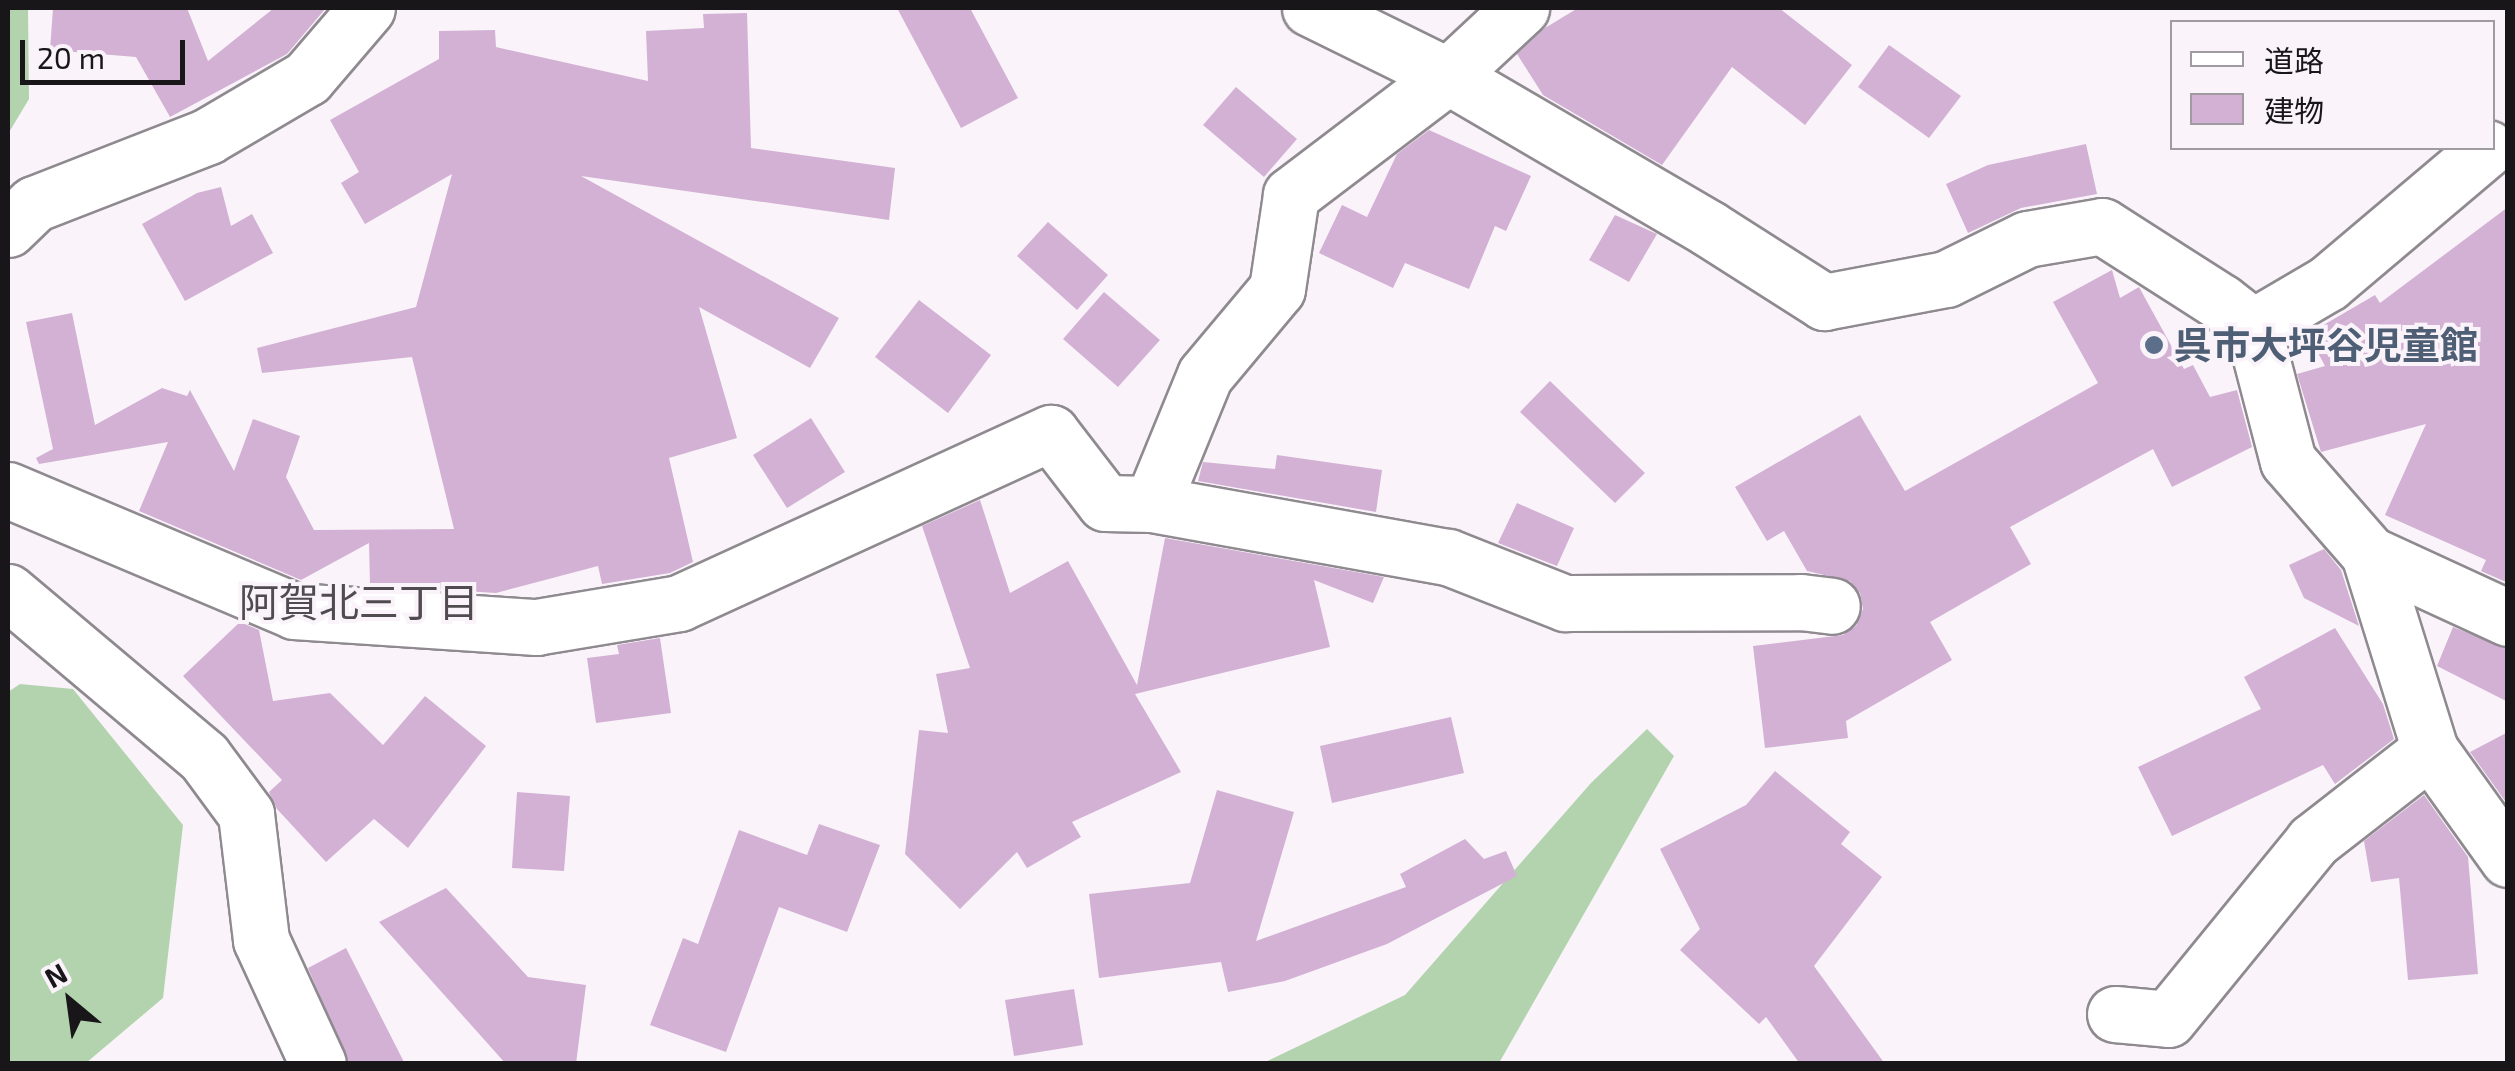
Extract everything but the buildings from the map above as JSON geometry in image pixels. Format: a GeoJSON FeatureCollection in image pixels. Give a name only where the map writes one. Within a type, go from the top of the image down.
{"type":"FeatureCollection","features":[{"type":"Feature","properties":{"kind":"street"},"geometry":{"type":"LineString","coordinates":[[8,229],[34,204],[208,136],[307,78],[367,8]]}},
{"type":"Feature","properties":{"kind":"street"},"geometry":{"type":"LineString","coordinates":[[1310,8],[1448,76],[1708,228],[1824,302],[1946,279],[2027,240],[2102,226],[2253,328],[2288,461],[2369,554],[2430,750],[2508,859]]}},
{"type":"Feature","properties":{"kind":"street"},"geometry":{"type":"LineString","coordinates":[[1152,504],[1205,375],[1277,289],[1291,196],[1448,76],[1520,8]]}},
{"type":"Feature","properties":{"kind":"street"},"geometry":{"type":"LineString","coordinates":[[2253,328],[2328,283],[2485,150]]}},
{"type":"Feature","properties":{"kind":"street"},"geometry":{"type":"LineString","coordinates":[[8,490],[294,610],[536,627],[679,602],[1052,433],[1105,503],[1152,504],[1448,557],[1565,603],[1832,606]]}},
{"type":"Feature","properties":{"kind":"street"},"geometry":{"type":"LineString","coordinates":[[2369,554],[2508,618]]}},
{"type":"Feature","properties":{"kind":"street"},"geometry":{"type":"LineString","coordinates":[[8,592],[204,757],[246,814],[261,940],[318,1064]]}},
{"type":"Feature","properties":{"kind":"street"},"geometry":{"type":"LineString","coordinates":[[2115,1014],[2168,1020],[2313,841],[2430,750]]}},
{"type":"Feature","properties":{"kind":"green space"},"geometry":{"type":"Polygon","coordinates":[[[8,8],[28,8],[29,99],[8,134],[8,8]]]}},
{"type":"Feature","properties":{"kind":"green space"},"geometry":{"type":"Polygon","coordinates":[[[20,684],[73,689],[183,825],[163,998],[86,1063],[8,1063],[8,692],[20,684]]]}},
{"type":"Feature","properties":{"kind":"green space"},"geometry":{"type":"Polygon","coordinates":[[[1647,729],[1674,756],[1499,1063],[1261,1064],[1405,995],[1591,783],[1647,729]]]}},
{"type":"Feature","properties":{"kind":"place","name":"呉市大坪谷児童館"},"geometry":{"type":"Point","coordinates":[2154,345]}},
{"type":"Feature","properties":{"kind":"district","name":"阿賀北三丁目"},"geometry":{"type":"Point","coordinates":[359,601]}}]}
